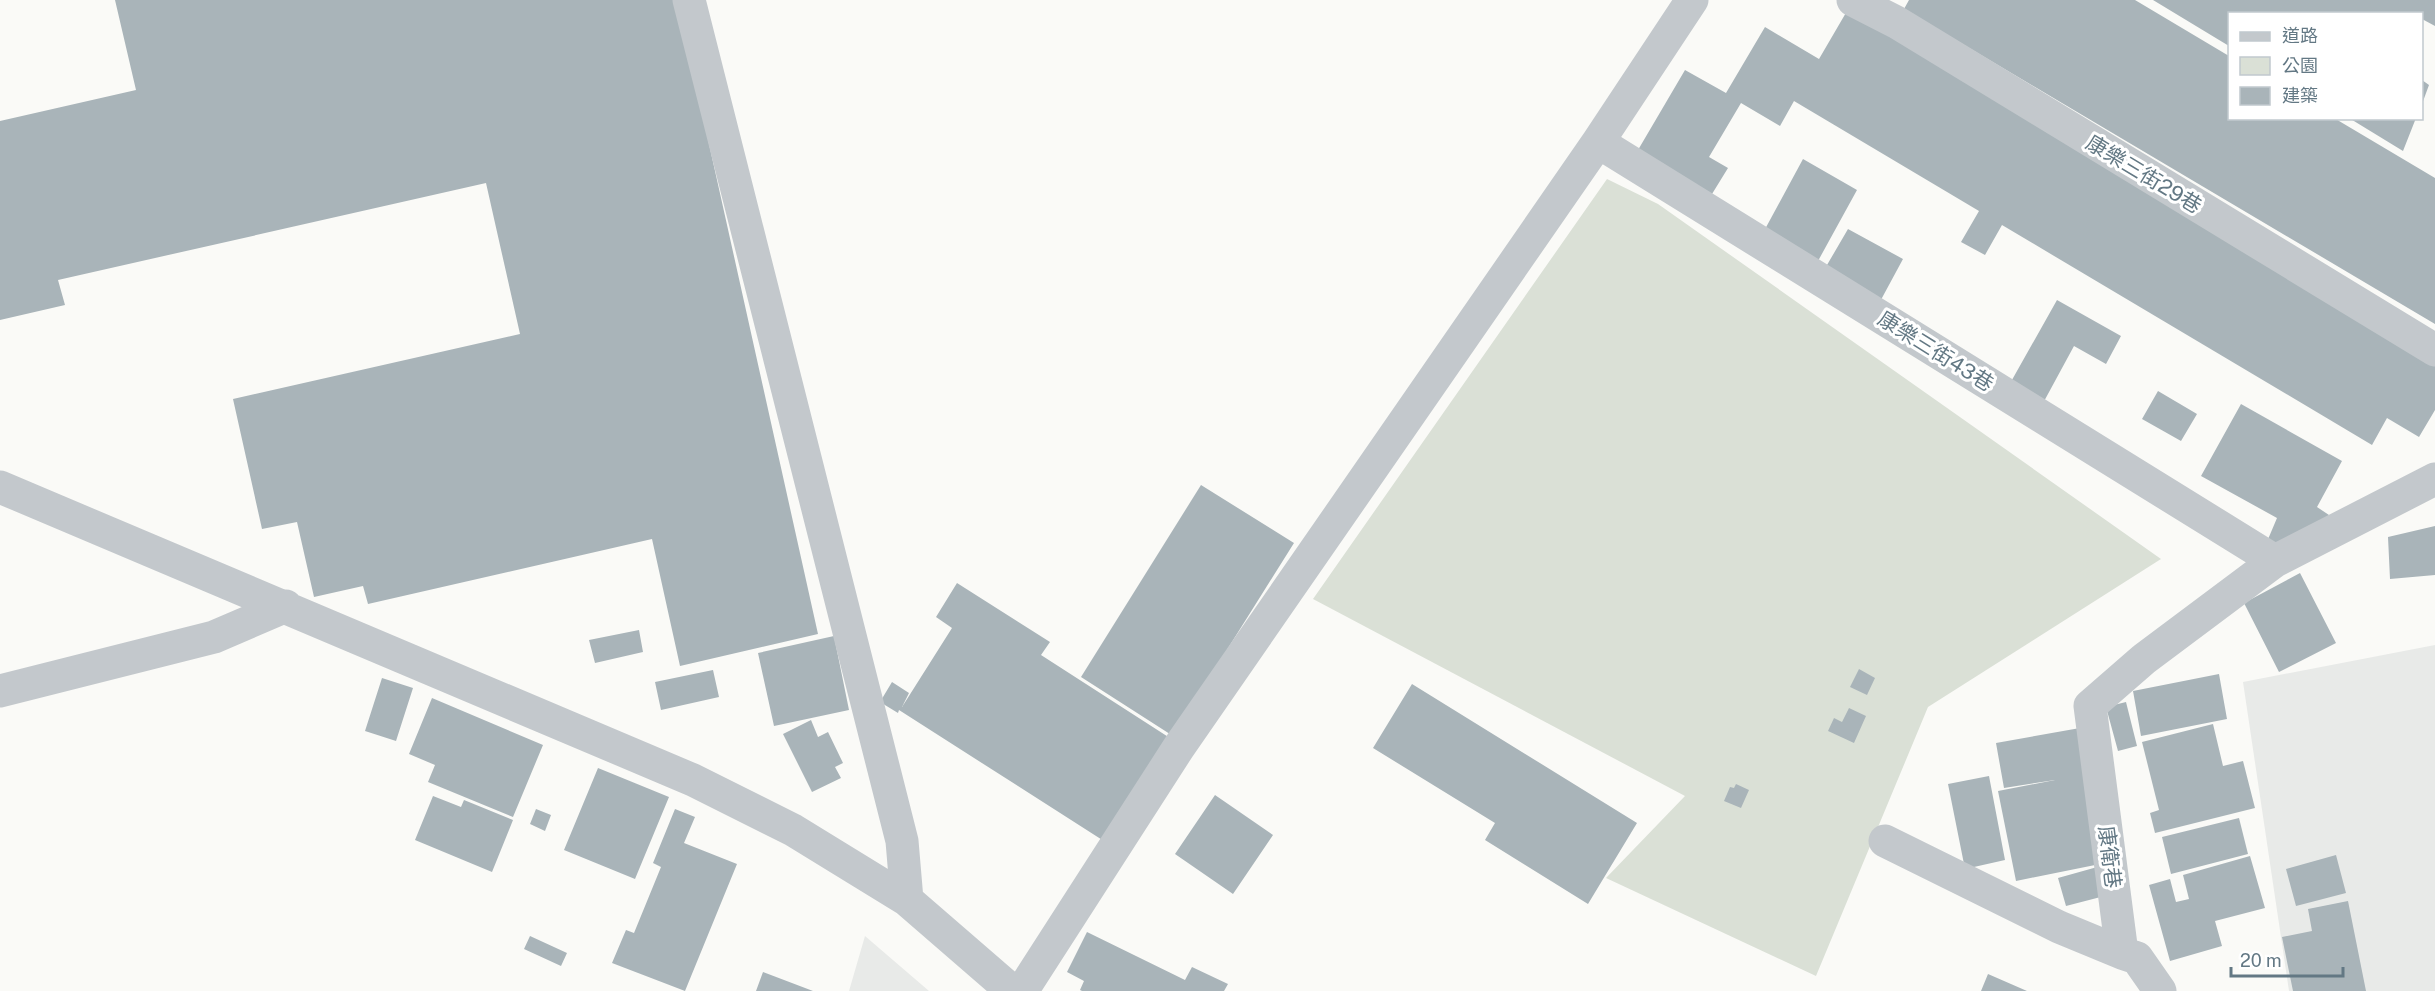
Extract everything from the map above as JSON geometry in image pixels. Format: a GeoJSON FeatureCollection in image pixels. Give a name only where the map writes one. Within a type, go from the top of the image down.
{"type":"FeatureCollection","features":[{"type":"Feature","properties":{"kind":"street"},"geometry":{"type":"LineString","coordinates":[[689,0],[902,841],[907,900]]}},
{"type":"Feature","properties":{"kind":"street"},"geometry":{"type":"LineString","coordinates":[[1022,991],[1179,747],[1598,142],[1692,0]]}},
{"type":"Feature","properties":{"kind":"street","name":"康樂三街29巷"},"geometry":{"type":"LineString","coordinates":[[1853,0],[1896,22],[2435,350]]}},
{"type":"Feature","properties":{"kind":"street","name":"康樂三街43巷"},"geometry":{"type":"LineString","coordinates":[[1598,142],[2275,561]]}},
{"type":"Feature","properties":{"kind":"street"},"geometry":{"type":"LineString","coordinates":[[2275,561],[2435,479]]}},
{"type":"Feature","properties":{"kind":"street"},"geometry":{"type":"LineString","coordinates":[[0,487],[693,780],[793,830],[907,900],[1012,991]]}},
{"type":"Feature","properties":{"kind":"street","name":"康衛巷"},"geometry":{"type":"LineString","coordinates":[[2122,953],[2090,706],[2144,659],[2275,561]]}},
{"type":"Feature","properties":{"kind":"street"},"geometry":{"type":"LineString","coordinates":[[0,691],[214,637],[286,606]]}},
{"type":"Feature","properties":{"kind":"street"},"geometry":{"type":"LineString","coordinates":[[1885,841],[2059,927],[2137,958],[2160,991]]}},
{"type":"Feature","properties":{"kind":"shaded area"},"geometry":{"type":"Polygon","coordinates":[[[2435,645],[2435,991],[2289,991],[2243,682],[2435,645]]]}},
{"type":"Feature","properties":{"kind":"shaded area"},"geometry":{"type":"Polygon","coordinates":[[[865,936],[929,991],[849,991],[865,936]]]}},
{"type":"Feature","properties":{"kind":"green space"},"geometry":{"type":"Polygon","coordinates":[[[1607,179],[1658,204],[2161,559],[1928,707],[1816,976],[1606,878],[1685,796],[1313,599],[1607,179]]]}},
{"type":"Feature","properties":{"kind":"building"},"geometry":{"type":"Polygon","coordinates":[[[115,0],[677,0],[818,634],[680,666],[652,539],[368,604],[363,586],[314,597],[297,522],[262,529],[233,399],[520,334],[486,183],[58,280],[65,305],[0,320],[0,121],[136,90],[115,0]]]}},
{"type":"Feature","properties":{"kind":"building"},"geometry":{"type":"Polygon","coordinates":[[[1909,0],[2135,0],[2228,55],[2228,120],[2337,120],[2435,178],[2435,324],[1904,9],[1909,0]]]}},
{"type":"Feature","properties":{"kind":"building"},"geometry":{"type":"Polygon","coordinates":[[[2153,0],[2435,0],[2435,26],[2423,20],[2423,12],[2228,12],[2228,45],[2153,0]]]}},
{"type":"Feature","properties":{"kind":"building"},"geometry":{"type":"Polygon","coordinates":[[[1847,11],[2435,361],[2435,410],[2419,437],[2387,418],[2372,445],[2002,225],[1985,255],[1961,242],[1979,211],[1794,101],[1780,126],[1741,103],[1709,157],[1728,168],[1712,194],[1638,150],[1685,70],[1726,93],[1765,27],[1819,59],[1847,11]]]}},
{"type":"Feature","properties":{"kind":"building"},"geometry":{"type":"Polygon","coordinates":[[[2423,81],[2429,85],[2423,101],[2423,81]]]}},
{"type":"Feature","properties":{"kind":"building"},"geometry":{"type":"Polygon","coordinates":[[[2352,120],[2415,120],[2403,151],[2352,120]]]}},
{"type":"Feature","properties":{"kind":"building"},"geometry":{"type":"Polygon","coordinates":[[[1803,159],[1857,190],[1818,261],[1764,231],[1803,159]]]}},
{"type":"Feature","properties":{"kind":"building"},"geometry":{"type":"Polygon","coordinates":[[[1848,229],[1903,259],[1876,309],[1820,277],[1848,229]]]}},
{"type":"Feature","properties":{"kind":"building"},"geometry":{"type":"Polygon","coordinates":[[[2057,300],[2121,336],[2106,364],[2074,346],[2042,405],[2008,387],[2057,300]]]}},
{"type":"Feature","properties":{"kind":"building"},"geometry":{"type":"Polygon","coordinates":[[[2158,391],[2197,414],[2181,441],[2142,419],[2158,391]]]}},
{"type":"Feature","properties":{"kind":"building"},"geometry":{"type":"Polygon","coordinates":[[[2241,404],[2342,461],[2317,507],[2329,515],[2295,551],[2266,544],[2277,518],[2201,476],[2241,404]]]}},
{"type":"Feature","properties":{"kind":"building"},"geometry":{"type":"Polygon","coordinates":[[[1201,485],[1294,543],[1173,736],[1081,677],[1201,485]]]}},
{"type":"Feature","properties":{"kind":"building"},"geometry":{"type":"Polygon","coordinates":[[[2435,526],[2435,575],[2390,579],[2388,537],[2435,526]]]}},
{"type":"Feature","properties":{"kind":"building"},"geometry":{"type":"Polygon","coordinates":[[[2300,573],[2336,643],[2279,672],[2244,603],[2300,573]]]}},
{"type":"Feature","properties":{"kind":"building"},"geometry":{"type":"Polygon","coordinates":[[[957,583],[1050,642],[1041,655],[1173,740],[1107,843],[899,710],[898,713],[880,702],[892,682],[909,693],[902,707],[952,628],[936,617],[957,583]]]}},
{"type":"Feature","properties":{"kind":"building"},"geometry":{"type":"Polygon","coordinates":[[[639,630],[643,652],[595,663],[589,640],[639,630]]]}},
{"type":"Feature","properties":{"kind":"building"},"geometry":{"type":"Polygon","coordinates":[[[834,636],[849,710],[774,726],[758,653],[834,636]]]}},
{"type":"Feature","properties":{"kind":"building"},"geometry":{"type":"Polygon","coordinates":[[[1859,669],[1875,678],[1867,695],[1850,687],[1859,669]]]}},
{"type":"Feature","properties":{"kind":"building"},"geometry":{"type":"Polygon","coordinates":[[[713,670],[719,697],[661,710],[655,682],[713,670]]]}},
{"type":"Feature","properties":{"kind":"building"},"geometry":{"type":"Polygon","coordinates":[[[2219,674],[2227,719],[2141,736],[2133,691],[2219,674]]]}},
{"type":"Feature","properties":{"kind":"building"},"geometry":{"type":"Polygon","coordinates":[[[382,678],[413,688],[396,741],[365,731],[382,678]]]}},
{"type":"Feature","properties":{"kind":"building"},"geometry":{"type":"Polygon","coordinates":[[[1412,684],[1637,823],[1588,904],[1485,840],[1495,823],[1373,748],[1412,684]]]}},
{"type":"Feature","properties":{"kind":"building"},"geometry":{"type":"Polygon","coordinates":[[[432,698],[543,745],[513,817],[428,782],[435,765],[409,754],[432,698]]]}},
{"type":"Feature","properties":{"kind":"building"},"geometry":{"type":"Polygon","coordinates":[[[2126,702],[2137,746],[2118,751],[2106,707],[2126,702]]]}},
{"type":"Feature","properties":{"kind":"building"},"geometry":{"type":"Polygon","coordinates":[[[1849,708],[1866,716],[1854,743],[1828,731],[1834,718],[1842,722],[1849,708]]]}},
{"type":"Feature","properties":{"kind":"building"},"geometry":{"type":"Polygon","coordinates":[[[811,720],[818,737],[828,732],[843,763],[835,767],[841,778],[812,792],[783,734],[811,720]]]}},
{"type":"Feature","properties":{"kind":"building"},"geometry":{"type":"Polygon","coordinates":[[[2213,724],[2223,766],[2243,761],[2255,808],[2155,833],[2150,813],[2159,810],[2142,742],[2213,724]]]}},
{"type":"Feature","properties":{"kind":"building"},"geometry":{"type":"Polygon","coordinates":[[[2080,728],[2105,863],[2016,881],[1998,791],[2055,780],[2004,788],[1996,743],[2080,728]]]}},
{"type":"Feature","properties":{"kind":"building"},"geometry":{"type":"Polygon","coordinates":[[[598,768],[669,797],[635,879],[564,850],[598,768]]]}},
{"type":"Feature","properties":{"kind":"building"},"geometry":{"type":"Polygon","coordinates":[[[1989,776],[2005,860],[1965,869],[1948,784],[1989,776]]]}},
{"type":"Feature","properties":{"kind":"building"},"geometry":{"type":"Polygon","coordinates":[[[1736,784],[1749,790],[1741,808],[1724,801],[1730,787],[1734,788],[1736,784]]]}},
{"type":"Feature","properties":{"kind":"building"},"geometry":{"type":"Polygon","coordinates":[[[1215,795],[1273,835],[1233,894],[1175,854],[1215,795]]]}},
{"type":"Feature","properties":{"kind":"building"},"geometry":{"type":"Polygon","coordinates":[[[433,796],[461,807],[464,800],[513,820],[492,872],[415,840],[433,796]]]}},
{"type":"Feature","properties":{"kind":"building"},"geometry":{"type":"Polygon","coordinates":[[[536,809],[551,815],[545,831],[530,824],[536,809]]]}},
{"type":"Feature","properties":{"kind":"building"},"geometry":{"type":"Polygon","coordinates":[[[675,809],[695,817],[684,843],[737,864],[685,991],[612,963],[626,930],[634,933],[661,867],[653,863],[675,809]]]}},
{"type":"Feature","properties":{"kind":"building"},"geometry":{"type":"Polygon","coordinates":[[[2239,818],[2248,854],[2171,874],[2162,837],[2239,818]]]}},
{"type":"Feature","properties":{"kind":"building"},"geometry":{"type":"Polygon","coordinates":[[[2336,855],[2346,893],[2296,906],[2286,869],[2336,855]]]}},
{"type":"Feature","properties":{"kind":"building"},"geometry":{"type":"Polygon","coordinates":[[[2250,856],[2265,908],[2215,921],[2222,946],[2170,961],[2149,885],[2170,879],[2176,902],[2189,899],[2183,875],[2250,856]]]}},
{"type":"Feature","properties":{"kind":"building"},"geometry":{"type":"Polygon","coordinates":[[[2108,864],[2116,893],[2066,906],[2058,878],[2108,864]]]}},
{"type":"Feature","properties":{"kind":"building"},"geometry":{"type":"Polygon","coordinates":[[[2348,901],[2366,991],[2293,991],[2282,937],[2312,931],[2308,909],[2348,901]]]}},
{"type":"Feature","properties":{"kind":"building"},"geometry":{"type":"Polygon","coordinates":[[[1087,932],[1185,980],[1192,967],[1228,984],[1224,991],[1082,991],[1080,990],[1084,981],[1067,972],[1087,932]]]}},
{"type":"Feature","properties":{"kind":"building"},"geometry":{"type":"Polygon","coordinates":[[[530,936],[567,953],[561,966],[524,949],[530,936]]]}},
{"type":"Feature","properties":{"kind":"building"},"geometry":{"type":"Polygon","coordinates":[[[763,972],[813,991],[756,991],[763,972]]]}},
{"type":"Feature","properties":{"kind":"building"},"geometry":{"type":"Polygon","coordinates":[[[1988,974],[2027,991],[1981,991],[1988,974]]]}}]}
